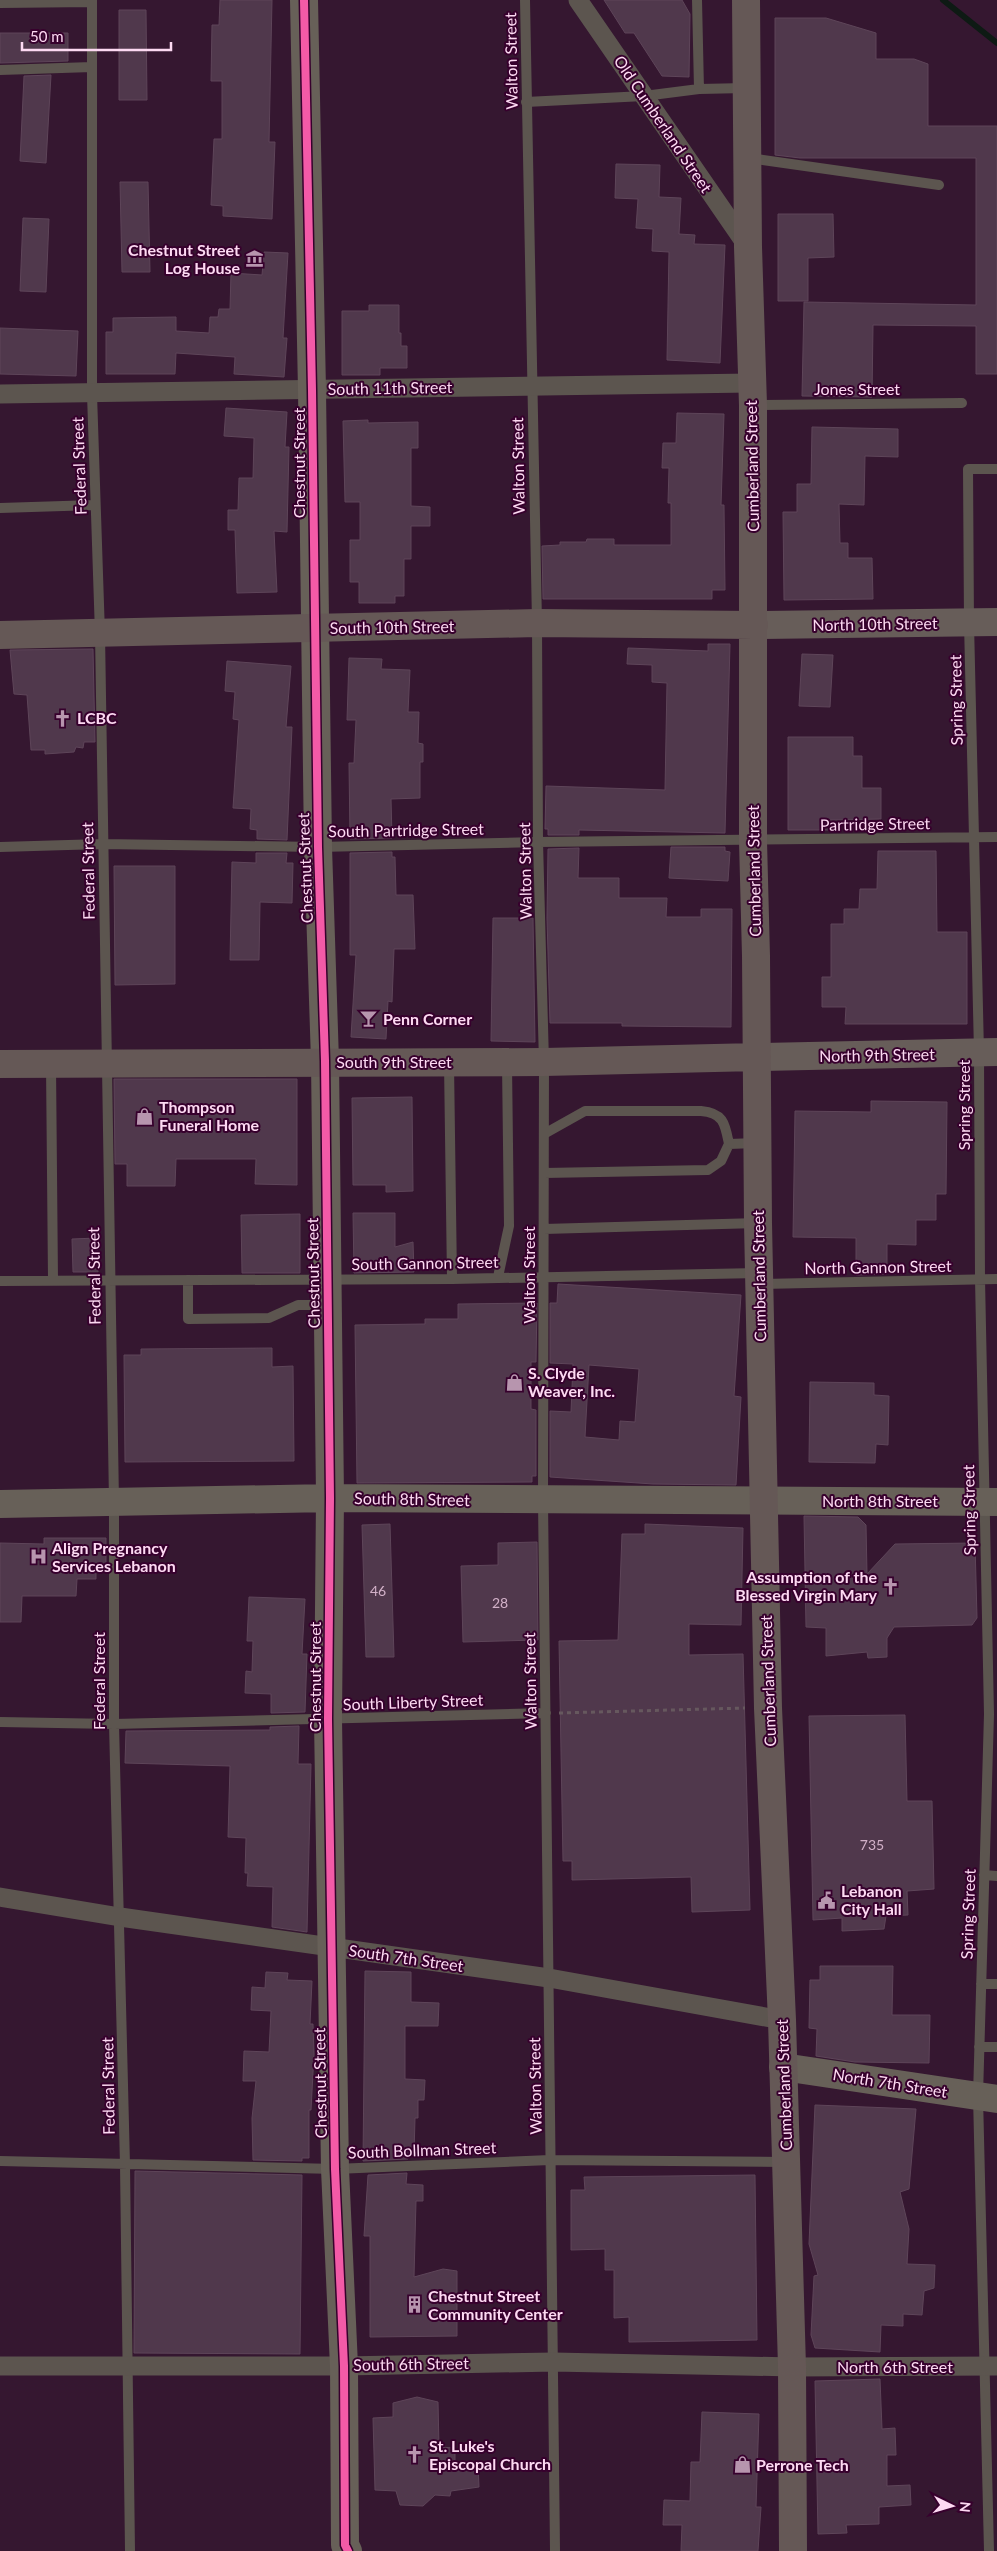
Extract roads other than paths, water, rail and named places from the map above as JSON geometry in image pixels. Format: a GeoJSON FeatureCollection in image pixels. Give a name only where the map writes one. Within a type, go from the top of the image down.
{"type":"FeatureCollection","features":[{"type":"Feature","properties":{"kind":"highway","name":"Cumberland Street"},"geometry":{"type":"LineString","coordinates":[[746,0],[754,625],[752,841],[763,1500],[768,1708],[784,2067],[792,2367],[793,2551]]}},
{"type":"Feature","properties":{"kind":"highway","name":"South 10th Street"},"geometry":{"type":"LineString","coordinates":[[0,635],[537,623],[754,625]]}},
{"type":"Feature","properties":{"kind":"highway","name":"South 9th Street"},"geometry":{"type":"LineString","coordinates":[[0,1064],[544,1062],[757,1057]]}},
{"type":"Feature","properties":{"kind":"main road","name":"North 10th Street"},"geometry":{"type":"LineString","coordinates":[[754,625],[997,622]]}},
{"type":"Feature","properties":{"kind":"main road","name":"North 9th Street"},"geometry":{"type":"LineString","coordinates":[[757,1057],[988,1052]]}},
{"type":"Feature","properties":{"kind":"street","name":"Chestnut Street"},"geometry":{"type":"LineString","coordinates":[[304,0],[312,390],[318,847],[325,1062],[330,1498],[328,1720],[331,1947],[335,2169],[344,2366],[345,2549]]}},
{"type":"Feature","properties":{"kind":"street","name":"Old Cumberland Street"},"geometry":{"type":"LineString","coordinates":[[578,0],[748,247]]}},
{"type":"Feature","properties":{"kind":"street","name":"South 11th Street"},"geometry":{"type":"LineString","coordinates":[[0,394],[92,394],[532,385],[752,394]]}},
{"type":"Feature","properties":{"kind":"street","name":"South 8th Street"},"geometry":{"type":"LineString","coordinates":[[0,1504],[330,1498],[763,1500]]}},
{"type":"Feature","properties":{"kind":"street","name":"North 8th Street"},"geometry":{"type":"LineString","coordinates":[[763,1500],[991,1502]]}},
{"type":"Feature","properties":{"kind":"street","name":"South 7th Street"},"geometry":{"type":"LineString","coordinates":[[0,1897],[120,1917],[549,1978],[782,2020]]}},
{"type":"Feature","properties":{"kind":"street","name":"North 7th Street"},"geometry":{"type":"LineString","coordinates":[[784,2067],[987,2098]]}},
{"type":"Feature","properties":{"kind":"street","name":"South 6th Street"},"geometry":{"type":"LineString","coordinates":[[0,2366],[128,2364],[344,2366],[554,2362],[792,2367]]}},
{"type":"Feature","properties":{"kind":"street","name":"North 6th Street"},"geometry":{"type":"LineString","coordinates":[[792,2367],[991,2366]]}},
{"type":"Feature","properties":{"kind":"lane","name":"Walton Street"},"geometry":{"type":"LineString","coordinates":[[525,0],[537,623],[538,842],[544,1062],[543,1500],[555,2551]]}},
{"type":"Feature","properties":{"kind":"lane"},"geometry":{"type":"LineString","coordinates":[[697,0],[699,89]]}},
{"type":"Feature","properties":{"kind":"lane"},"geometry":{"type":"LineString","coordinates":[[0,3],[92,1]]}},
{"type":"Feature","properties":{"kind":"lane","name":"Federal Street"},"geometry":{"type":"LineString","coordinates":[[92,1],[92,394],[100,634],[114,1502],[114,1724],[125,2165],[130,2551]]}},
{"type":"Feature","properties":{"kind":"lane"},"geometry":{"type":"LineString","coordinates":[[0,70],[92,67]]}},
{"type":"Feature","properties":{"kind":"lane"},"geometry":{"type":"LineString","coordinates":[[526,102],[644,96],[699,89],[747,88]]}},
{"type":"Feature","properties":{"kind":"lane"},"geometry":{"type":"LineString","coordinates":[[747,158],[939,185]]}},
{"type":"Feature","properties":{"kind":"lane","name":"Jones Street"},"geometry":{"type":"LineString","coordinates":[[752,394],[962,403]]}},
{"type":"Feature","properties":{"kind":"lane","name":"Spring Street"},"geometry":{"type":"LineString","coordinates":[[989,2551],[991,2366],[987,2098],[979,2047],[984,1875],[993,1714],[991,1502],[980,1279],[988,1052],[973,837],[968,469],[997,469]]}},
{"type":"Feature","properties":{"kind":"lane"},"geometry":{"type":"LineString","coordinates":[[0,508],[95,505]]}},
{"type":"Feature","properties":{"kind":"lane","name":"Partridge Street"},"geometry":{"type":"LineString","coordinates":[[752,841],[997,837]]}},
{"type":"Feature","properties":{"kind":"lane","name":"South Partridge Street"},"geometry":{"type":"LineString","coordinates":[[0,847],[102,844],[318,847],[538,842],[752,841]]}},
{"type":"Feature","properties":{"kind":"lane"},"geometry":{"type":"LineString","coordinates":[[450,1062],[452,1279]]}},
{"type":"Feature","properties":{"kind":"lane"},"geometry":{"type":"LineString","coordinates":[[498,1277],[509,1226],[507,1062]]}},
{"type":"Feature","properties":{"kind":"lane"},"geometry":{"type":"LineString","coordinates":[[51,1064],[53,1280]]}},
{"type":"Feature","properties":{"kind":"lane"},"geometry":{"type":"LineString","coordinates":[[544,1134],[585,1112],[701,1111],[713,1112],[720,1117],[725,1125],[729,1144],[722,1161],[708,1170],[544,1173]]}},
{"type":"Feature","properties":{"kind":"lane"},"geometry":{"type":"LineString","coordinates":[[729,1144],[758,1143]]}},
{"type":"Feature","properties":{"kind":"lane"},"geometry":{"type":"LineString","coordinates":[[544,1229],[758,1223]]}},
{"type":"Feature","properties":{"kind":"lane","name":"South Gannon Street"},"geometry":{"type":"LineString","coordinates":[[0,1282],[188,1280],[327,1293],[452,1279],[498,1277],[760,1279]]}},
{"type":"Feature","properties":{"kind":"lane","name":"North Gannon Street"},"geometry":{"type":"LineString","coordinates":[[760,1279],[997,1279]]}},
{"type":"Feature","properties":{"kind":"lane"},"geometry":{"type":"LineString","coordinates":[[188,1280],[188,1319],[269,1318],[327,1293]]}},
{"type":"Feature","properties":{"kind":"lane","name":"South Liberty Street"},"geometry":{"type":"LineString","coordinates":[[0,1722],[114,1724],[546,1713]]}},
{"type":"Feature","properties":{"kind":"lane"},"geometry":{"type":"LineString","coordinates":[[984,1875],[997,1876]]}},
{"type":"Feature","properties":{"kind":"lane"},"geometry":{"type":"LineString","coordinates":[[981,1984],[997,1984]]}},
{"type":"Feature","properties":{"kind":"lane"},"geometry":{"type":"LineString","coordinates":[[979,2047],[997,2047]]}},
{"type":"Feature","properties":{"kind":"lane","name":"South Bollman Street"},"geometry":{"type":"LineString","coordinates":[[0,2161],[335,2169],[550,2160],[786,2162]]}},
{"type":"Feature","properties":{"kind":"waterway"},"geometry":{"type":"LineString","coordinates":[[943,0],[997,43]]}},
{"type":"Feature","properties":{"kind":"place","name":"Chestnut Street Log House"},"geometry":{"type":"Point","coordinates":[254,259]}},
{"type":"Feature","properties":{"kind":"place","name":"LCBC"},"geometry":{"type":"Point","coordinates":[63,718]}},
{"type":"Feature","properties":{"kind":"place","name":"Penn Corner"},"geometry":{"type":"Point","coordinates":[369,1019]}},
{"type":"Feature","properties":{"kind":"place","name":"Thompson Funeral Home"},"geometry":{"type":"Point","coordinates":[145,1116]}},
{"type":"Feature","properties":{"kind":"place","name":"S. Clyde Weaver, Inc."},"geometry":{"type":"Point","coordinates":[514,1382]}},
{"type":"Feature","properties":{"kind":"place","name":"Align Pregnancy Services Lebanon"},"geometry":{"type":"Point","coordinates":[38,1557]}},
{"type":"Feature","properties":{"kind":"place","name":"Assumption of the Blessed Virgin Mary"},"geometry":{"type":"Point","coordinates":[891,1586]}},
{"type":"Feature","properties":{"kind":"place","name":"Lebanon City Hall"},"geometry":{"type":"Point","coordinates":[827,1900]}},
{"type":"Feature","properties":{"kind":"place","name":"Chestnut Street Community Center"},"geometry":{"type":"Point","coordinates":[414,2305]}},
{"type":"Feature","properties":{"kind":"place","name":"St. Luke's Episcopal Church"},"geometry":{"type":"Point","coordinates":[415,2455]}},
{"type":"Feature","properties":{"kind":"place","name":"Perrone Tech"},"geometry":{"type":"Point","coordinates":[742,2465]}}]}
